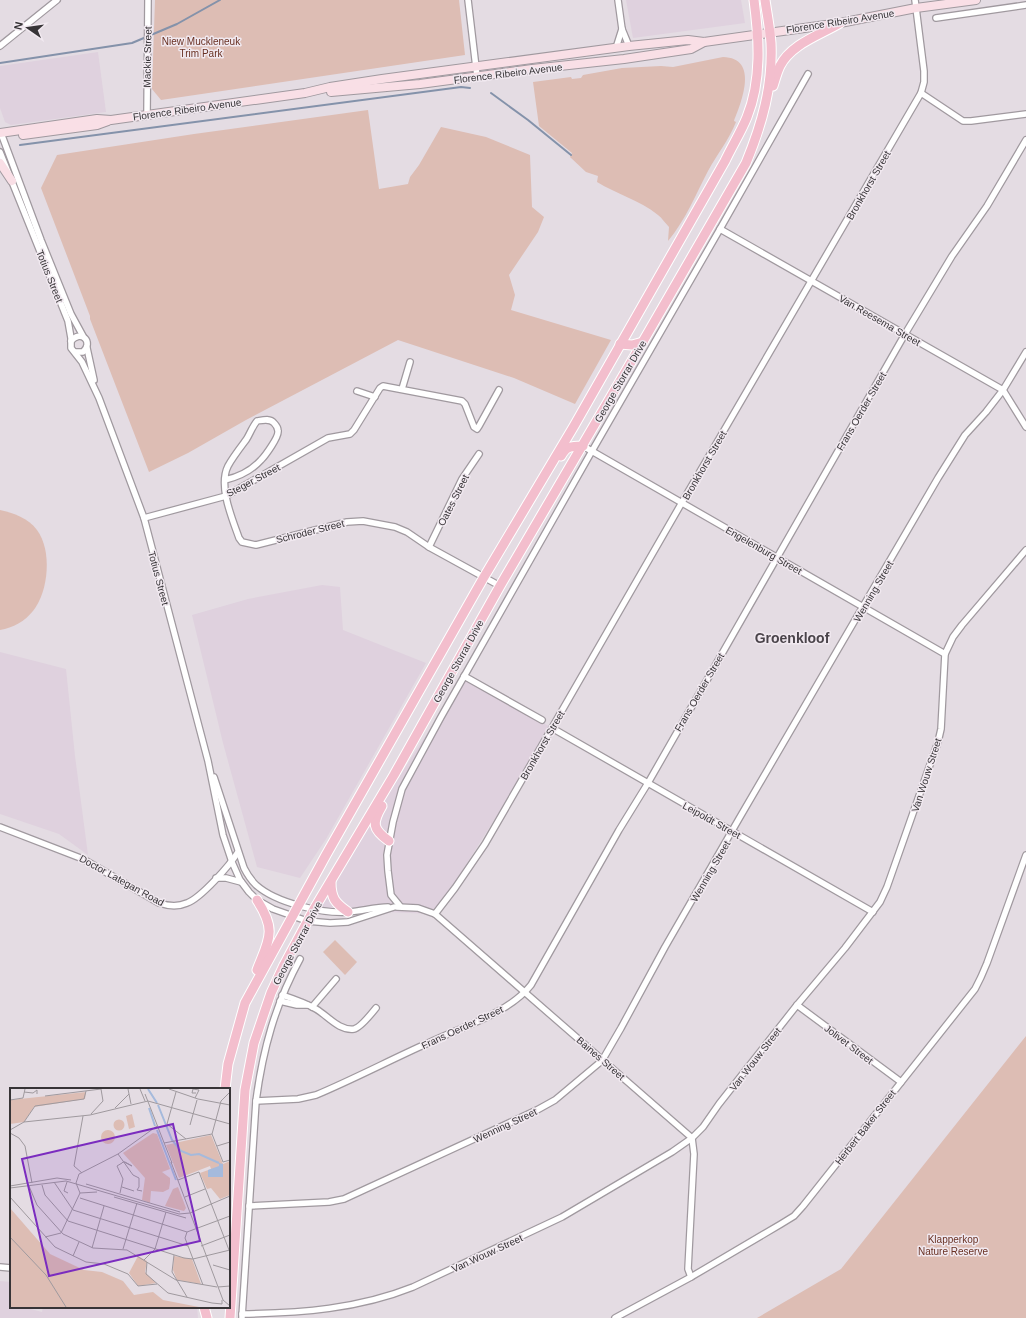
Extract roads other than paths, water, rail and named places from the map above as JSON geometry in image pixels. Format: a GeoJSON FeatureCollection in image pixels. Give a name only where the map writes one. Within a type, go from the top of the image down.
{"type":"FeatureCollection","features":[{"type":"Feature","properties":{"kind":"main road","name":"George Storrar Drive"},"geometry":{"type":"LineString","coordinates":[[225,1088],[228,1064],[245,1003],[292,916],[484,577],[574,426],[725,161],[747,116],[753,99],[757,74],[758,34],[754,0]]}},
{"type":"Feature","properties":{"kind":"main road","name":"George Storrar Drive"},"geometry":{"type":"LineString","coordinates":[[230,1318],[231,1282],[243,1110],[248,1072],[258,1030],[271,993],[314,909],[394,775],[500,586],[583,446],[746,163],[757,136],[767,102],[771,69],[770,33],[765,0]]}},
{"type":"Feature","properties":{"kind":"main road","name":"Florence Ribeiro Avenue"},"geometry":{"type":"LineString","coordinates":[[310,92],[314,90],[367,81],[629,46],[688,40],[704,42],[770,33],[840,23],[916,4],[976,0]]}},
{"type":"Feature","properties":{"kind":"main road"},"geometry":{"type":"LineString","coordinates":[[767,102],[779,67],[787,56],[797,47],[840,23]]}},
{"type":"Feature","properties":{"kind":"main road","name":"Florence Ribeiro Avenue"},"geometry":{"type":"LineString","coordinates":[[1,135],[97,125],[104,124],[111,120],[147,114],[310,92],[420,84],[691,49],[704,42]]}},
{"type":"Feature","properties":{"kind":"main road"},"geometry":{"type":"LineString","coordinates":[[538,59],[543,62],[558,62],[562,66]]}},
{"type":"Feature","properties":{"kind":"main road"},"geometry":{"type":"LineString","coordinates":[[0,164],[12,181]]}},
{"type":"Feature","properties":{"kind":"main road"},"geometry":{"type":"LineString","coordinates":[[620,344],[632,345],[643,342]]}},
{"type":"Feature","properties":{"kind":"main road"},"geometry":{"type":"LineString","coordinates":[[620,344],[629,353],[630,364]]}},
{"type":"Feature","properties":{"kind":"main road"},"geometry":{"type":"LineString","coordinates":[[574,426],[575,437],[583,446]]}},
{"type":"Feature","properties":{"kind":"main road"},"geometry":{"type":"LineString","coordinates":[[532,497],[538,494],[543,488],[566,448],[583,446]]}},
{"type":"Feature","properties":{"kind":"main road"},"geometry":{"type":"LineString","coordinates":[[389,841],[378,832],[375,823],[377,815],[392,788],[394,775]]}},
{"type":"Feature","properties":{"kind":"main road"},"geometry":{"type":"LineString","coordinates":[[331,882],[332,896],[340,906],[348,912]]}},
{"type":"Feature","properties":{"kind":"main road"},"geometry":{"type":"LineString","coordinates":[[245,1003],[269,938],[270,928],[268,919],[257,900]]}},
{"type":"Feature","properties":{"kind":"main road"},"geometry":{"type":"LineString","coordinates":[[204,1308],[207,1318]]}},
{"type":"Feature","properties":{"kind":"street"},"geometry":{"type":"LineString","coordinates":[[0,46],[57,0]]}},
{"type":"Feature","properties":{"kind":"street","name":"Mackie Street"},"geometry":{"type":"LineString","coordinates":[[147,114],[148,0]]}},
{"type":"Feature","properties":{"kind":"street"},"geometry":{"type":"LineString","coordinates":[[468,0],[476,76]]}},
{"type":"Feature","properties":{"kind":"street"},"geometry":{"type":"LineString","coordinates":[[618,0],[622,29],[629,46]]}},
{"type":"Feature","properties":{"kind":"street","name":"Bronkhorst Street"},"geometry":{"type":"LineString","coordinates":[[435,914],[485,844],[921,93],[925,76],[916,4]]}},
{"type":"Feature","properties":{"kind":"street"},"geometry":{"type":"LineString","coordinates":[[936,18],[1026,5]]}},
{"type":"Feature","properties":{"kind":"street"},"geometry":{"type":"LineString","coordinates":[[616,48],[622,29]]}},
{"type":"Feature","properties":{"kind":"street","name":"George Storrar Drive"},"geometry":{"type":"LineString","coordinates":[[397,907],[391,893],[387,855],[402,788],[464,676],[808,74]]}},
{"type":"Feature","properties":{"kind":"street"},"geometry":{"type":"LineString","coordinates":[[921,93],[963,121],[1026,114]]}},
{"type":"Feature","properties":{"kind":"street","name":"Totius Street"},"geometry":{"type":"LineString","coordinates":[[1,135],[71,314],[83,336]]}},
{"type":"Feature","properties":{"kind":"street","name":"Frans Oerder Street"},"geometry":{"type":"LineString","coordinates":[[256,1101],[298,1099],[316,1095],[502,1009],[516,1000],[531,985],[905,334],[952,256],[987,206],[1026,140]]}},
{"type":"Feature","properties":{"kind":"street","name":"Totius Street"},"geometry":{"type":"LineString","coordinates":[[0,152],[64,309],[70,326],[71,348],[85,367],[144,518],[208,761],[218,816],[232,862],[241,882],[257,900],[273,909],[307,922]]}},
{"type":"Feature","properties":{"kind":"street","name":"Van Reesema Street"},"geometry":{"type":"LineString","coordinates":[[720,228],[1003,390],[1026,427]]}},
{"type":"Feature","properties":{"kind":"street"},"geometry":{"type":"LineString","coordinates":[[71,340],[77,336],[83,336],[88,343],[87,348],[83,352],[75,352]]}},
{"type":"Feature","properties":{"kind":"street","name":"Totius Street"},"geometry":{"type":"LineString","coordinates":[[87,348],[98,398]]}},
{"type":"Feature","properties":{"kind":"street","name":"Wenning Street"},"geometry":{"type":"LineString","coordinates":[[249,1206],[329,1202],[344,1199],[537,1110],[555,1100],[572,1087],[603,1059],[732,831],[962,439],[1003,390],[1026,352]]}},
{"type":"Feature","properties":{"kind":"street"},"geometry":{"type":"LineString","coordinates":[[402,389],[410,362]]}},
{"type":"Feature","properties":{"kind":"street"},"geometry":{"type":"LineString","coordinates":[[357,391],[374,397],[383,386],[462,401],[465,404],[474,427],[477,429],[499,390]]}},
{"type":"Feature","properties":{"kind":"street","name":"Steger Street"},"geometry":{"type":"LineString","coordinates":[[144,518],[226,496],[332,437],[350,434],[374,397]]}},
{"type":"Feature","properties":{"kind":"street","name":"Schroder Street"},"geometry":{"type":"LineString","coordinates":[[225,480],[235,478],[261,461],[277,438],[279,432],[278,428],[272,421],[267,419],[257,421],[228,466],[225,480],[224,487],[226,496],[239,538],[242,542],[256,545],[356,521],[395,527],[407,532],[429,547],[500,586]]}},
{"type":"Feature","properties":{"kind":"street","name":"Engelenburg Street"},"geometry":{"type":"LineString","coordinates":[[583,446],[945,654]]}},
{"type":"Feature","properties":{"kind":"street","name":"Oates Street"},"geometry":{"type":"LineString","coordinates":[[429,547],[462,479],[479,454]]}},
{"type":"Feature","properties":{"kind":"street","name":"Van Wouw Street"},"geometry":{"type":"LineString","coordinates":[[242,1316],[331,1309],[395,1294],[413,1287],[562,1217],[672,1152],[692,1138],[703,1127],[719,1104],[797,1005],[845,948],[880,902],[887,887],[938,742],[941,729],[945,654],[953,637],[962,625],[1026,550]]}},
{"type":"Feature","properties":{"kind":"street"},"geometry":{"type":"LineString","coordinates":[[464,676],[542,720]]}},
{"type":"Feature","properties":{"kind":"street","name":"Leipoldt Street"},"geometry":{"type":"LineString","coordinates":[[552,728],[873,912]]}},
{"type":"Feature","properties":{"kind":"street","name":"Totius Street"},"geometry":{"type":"LineString","coordinates":[[208,761],[238,852],[248,875],[259,887],[273,896],[298,906],[314,909]]}},
{"type":"Feature","properties":{"kind":"street","name":"Doctor Lategan Road"},"geometry":{"type":"LineString","coordinates":[[0,827],[84,859],[162,904],[174,906],[188,903],[196,898],[232,862],[238,852]]}},
{"type":"Feature","properties":{"kind":"street","name":"Herbert Baker Street"},"geometry":{"type":"LineString","coordinates":[[615,1318],[691,1277],[794,1216],[975,989],[982,978],[1026,855]]}},
{"type":"Feature","properties":{"kind":"street"},"geometry":{"type":"LineString","coordinates":[[232,862],[244,868]]}},
{"type":"Feature","properties":{"kind":"street"},"geometry":{"type":"LineString","coordinates":[[216,878],[229,878],[241,882]]}},
{"type":"Feature","properties":{"kind":"street","name":"Baines Street"},"geometry":{"type":"LineString","coordinates":[[314,909],[348,912],[377,907],[397,907],[418,908],[435,914],[692,1138]]}},
{"type":"Feature","properties":{"kind":"street","name":"Baines Street"},"geometry":{"type":"LineString","coordinates":[[307,922],[348,922],[397,907]]}},
{"type":"Feature","properties":{"kind":"street","name":"George Storrar Drive"},"geometry":{"type":"LineString","coordinates":[[242,1316],[256,1101],[265,1050],[281,998],[300,959]]}},
{"type":"Feature","properties":{"kind":"street"},"geometry":{"type":"LineString","coordinates":[[309,1006],[336,979]]}},
{"type":"Feature","properties":{"kind":"street"},"geometry":{"type":"LineString","coordinates":[[281,998],[300,1000],[337,1024],[354,1029],[358,1028],[376,1008]]}},
{"type":"Feature","properties":{"kind":"street","name":"Jolivet Street"},"geometry":{"type":"LineString","coordinates":[[797,1005],[901,1082]]}},
{"type":"Feature","properties":{"kind":"street"},"geometry":{"type":"LineString","coordinates":[[691,1277],[688,1269],[694,1154],[692,1138]]}},
{"type":"Feature","properties":{"kind":"street"},"geometry":{"type":"LineString","coordinates":[[0,1267],[10,1268]]}},
{"type":"Feature","properties":{"kind":"waterway"},"geometry":{"type":"LineString","coordinates":[[0,63],[132,43],[177,24],[220,0]]}},
{"type":"Feature","properties":{"kind":"waterway"},"geometry":{"type":"LineString","coordinates":[[20,145],[461,87],[470,88]]}},
{"type":"Feature","properties":{"kind":"waterway"},"geometry":{"type":"LineString","coordinates":[[491,93],[528,120],[571,155]]}},
{"type":"Feature","properties":{"kind":"district","name":"Groenkloof"},"geometry":{"type":"Point","coordinates":[792,638]}},
{"type":"Feature","properties":{"kind":"park label","name":"Niew Muckleneuk Trim Park"},"geometry":{"type":"Point","coordinates":[201,46]}},
{"type":"Feature","properties":{"kind":"park label","name":"Klapperkop Nature Reserve"},"geometry":{"type":"Point","coordinates":[953,1244]}}]}
